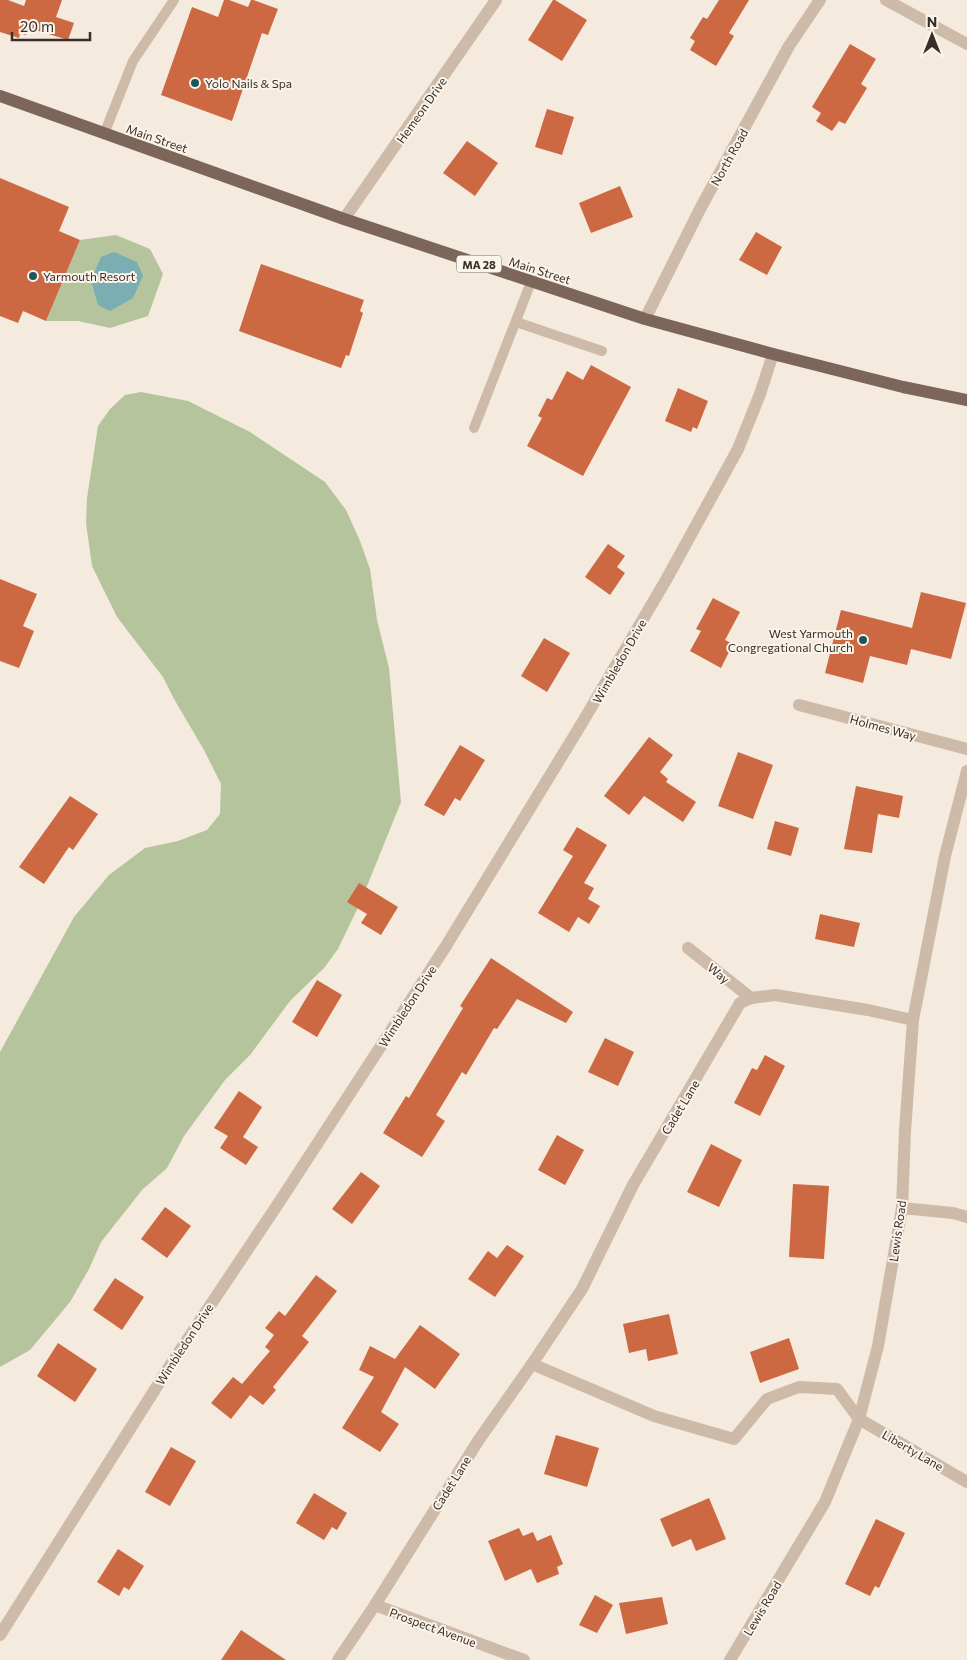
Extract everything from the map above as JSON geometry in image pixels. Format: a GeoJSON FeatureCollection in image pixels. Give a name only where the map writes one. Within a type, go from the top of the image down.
{"type":"FeatureCollection","features":[{"type":"Feature","properties":{"kind":"main road","name":"Main Street"},"geometry":{"type":"LineString","coordinates":[[0,96],[344,220],[645,319],[903,387],[967,400]]}},
{"type":"Feature","properties":{"kind":"street","name":"Hemeon Drive"},"geometry":{"type":"LineString","coordinates":[[344,220],[496,0]]}},
{"type":"Feature","properties":{"kind":"street","name":"North Road"},"geometry":{"type":"LineString","coordinates":[[645,319],[700,209],[789,46],[820,0]]}},
{"type":"Feature","properties":{"kind":"street"},"geometry":{"type":"LineString","coordinates":[[886,0],[967,44]]}},
{"type":"Feature","properties":{"kind":"street","name":"Wimbledon Drive"},"geometry":{"type":"LineString","coordinates":[[0,1635],[171,1364],[446,946],[582,723],[666,580],[738,449],[760,394],[773,354]]}},
{"type":"Feature","properties":{"kind":"street","name":"Holmes Way"},"geometry":{"type":"LineString","coordinates":[[799,704],[967,749]]}},
{"type":"Feature","properties":{"kind":"street","name":"Lewis Road"},"geometry":{"type":"LineString","coordinates":[[730,1660],[825,1502],[859,1419],[878,1346],[902,1208],[905,1131],[913,1020],[945,856],[967,771]]}},
{"type":"Feature","properties":{"kind":"street","name":"Way"},"geometry":{"type":"LineString","coordinates":[[688,948],[750,998]]}},
{"type":"Feature","properties":{"kind":"street"},"geometry":{"type":"LineString","coordinates":[[750,998],[775,995],[868,1010],[913,1020]]}},
{"type":"Feature","properties":{"kind":"street","name":"Cadet Lane"},"geometry":{"type":"LineString","coordinates":[[375,1605],[478,1441],[582,1289],[633,1185],[740,1003],[750,998]]}},
{"type":"Feature","properties":{"kind":"street"},"geometry":{"type":"LineString","coordinates":[[902,1208],[953,1213],[967,1217]]}},
{"type":"Feature","properties":{"kind":"street"},"geometry":{"type":"LineString","coordinates":[[532,1364],[654,1416],[734,1439],[767,1400],[800,1387],[838,1389],[859,1419]]}},
{"type":"Feature","properties":{"kind":"street","name":"Liberty Lane"},"geometry":{"type":"LineString","coordinates":[[859,1419],[967,1482]]}},
{"type":"Feature","properties":{"kind":"street","name":"Prospect Avenue"},"geometry":{"type":"LineString","coordinates":[[338,1660],[375,1605],[524,1660]]}},
{"type":"Feature","properties":{"kind":"lane"},"geometry":{"type":"LineString","coordinates":[[104,134],[133,61],[174,0]]}},
{"type":"Feature","properties":{"kind":"lane"},"geometry":{"type":"LineString","coordinates":[[474,428],[531,282]]}},
{"type":"Feature","properties":{"kind":"lane"},"geometry":{"type":"LineString","coordinates":[[516,322],[602,351]]}},
{"type":"Feature","properties":{"kind":"green space"},"geometry":{"type":"Polygon","coordinates":[[[116,235],[150,249],[163,274],[148,316],[110,328],[78,321],[46,321],[80,240],[116,235]]]}},
{"type":"Feature","properties":{"kind":"green space"},"geometry":{"type":"Polygon","coordinates":[[[141,392],[188,401],[250,432],[325,482],[346,510],[370,569],[377,620],[389,668],[401,802],[361,901],[338,949],[324,968],[290,1001],[250,1055],[225,1080],[184,1136],[167,1168],[142,1190],[101,1242],[89,1269],[70,1302],[30,1350],[0,1367],[0,1052],[74,917],[109,875],[145,848],[178,841],[207,830],[220,814],[221,784],[204,750],[163,677],[117,617],[92,566],[86,523],[87,498],[98,426],[110,409],[125,395],[141,392]]]}},
{"type":"Feature","properties":{"kind":"water"},"geometry":{"type":"Polygon","coordinates":[[[114,252],[137,262],[143,276],[133,298],[110,311],[98,305],[91,280],[101,257],[114,252]]]}},
{"type":"Feature","properties":{"kind":"building"},"geometry":{"type":"Polygon","coordinates":[[[0,0],[8,0],[24,6],[26,0],[62,0],[56,17],[74,23],[68,40],[29,28],[26,35],[20,33],[19,38],[0,32],[0,0]]]}},
{"type":"Feature","properties":{"kind":"building"},"geometry":{"type":"Polygon","coordinates":[[[224,0],[248,7],[251,0],[253,0],[278,9],[268,35],[262,33],[232,121],[161,95],[192,7],[218,17],[224,0]]]}},
{"type":"Feature","properties":{"kind":"building"},"geometry":{"type":"Polygon","coordinates":[[[553,0],[587,20],[562,61],[528,40],[553,0]]]}},
{"type":"Feature","properties":{"kind":"building"},"geometry":{"type":"Polygon","coordinates":[[[719,0],[749,0],[729,33],[734,36],[716,66],[690,50],[695,41],[690,38],[703,17],[707,19],[719,0]]]}},
{"type":"Feature","properties":{"kind":"building"},"geometry":{"type":"Polygon","coordinates":[[[850,44],[876,59],[861,84],[867,88],[845,124],[839,121],[832,131],[816,121],[821,113],[812,107],[850,44]]]}},
{"type":"Feature","properties":{"kind":"building"},"geometry":{"type":"Polygon","coordinates":[[[547,109],[574,117],[562,155],[535,147],[547,109]]]}},
{"type":"Feature","properties":{"kind":"building"},"geometry":{"type":"Polygon","coordinates":[[[467,141],[498,163],[475,196],[443,173],[467,141]]]}},
{"type":"Feature","properties":{"kind":"building","name":"Yarmouth Resort"},"geometry":{"type":"Polygon","coordinates":[[[0,178],[69,207],[59,231],[80,240],[46,321],[23,311],[18,323],[0,316],[0,178]]]}},
{"type":"Feature","properties":{"kind":"building"},"geometry":{"type":"Polygon","coordinates":[[[620,186],[633,217],[591,233],[579,203],[620,186]]]}},
{"type":"Feature","properties":{"kind":"building"},"geometry":{"type":"Polygon","coordinates":[[[756,232],[782,247],[767,275],[739,260],[756,232]]]}},
{"type":"Feature","properties":{"kind":"building"},"geometry":{"type":"Polygon","coordinates":[[[261,264],[364,300],[360,311],[363,313],[349,356],[346,355],[341,368],[239,331],[261,264]]]}},
{"type":"Feature","properties":{"kind":"building"},"geometry":{"type":"Polygon","coordinates":[[[591,365],[631,387],[583,476],[527,446],[542,418],[538,416],[547,398],[552,400],[567,371],[583,380],[591,365]]]}},
{"type":"Feature","properties":{"kind":"building"},"geometry":{"type":"Polygon","coordinates":[[[678,388],[708,401],[697,429],[693,427],[691,432],[665,421],[678,388]]]}},
{"type":"Feature","properties":{"kind":"building"},"geometry":{"type":"Polygon","coordinates":[[[608,544],[625,556],[617,567],[625,573],[610,595],[585,577],[608,544]]]}},
{"type":"Feature","properties":{"kind":"building"},"geometry":{"type":"Polygon","coordinates":[[[0,579],[37,594],[23,626],[34,631],[19,668],[0,661],[0,579]]]}},
{"type":"Feature","properties":{"kind":"building","name":"West Yarmouth Congregational Church"},"geometry":{"type":"Polygon","coordinates":[[[921,592],[966,603],[951,659],[911,649],[907,665],[870,656],[863,683],[825,673],[841,610],[912,628],[921,592]]]}},
{"type":"Feature","properties":{"kind":"building"},"geometry":{"type":"Polygon","coordinates":[[[713,598],[740,612],[725,640],[733,644],[721,668],[690,651],[701,631],[696,629],[713,598]]]}},
{"type":"Feature","properties":{"kind":"building"},"geometry":{"type":"Polygon","coordinates":[[[544,638],[570,653],[547,692],[521,676],[544,638]]]}},
{"type":"Feature","properties":{"kind":"building"},"geometry":{"type":"Polygon","coordinates":[[[649,737],[673,755],[660,772],[668,779],[666,782],[696,802],[683,822],[644,796],[629,815],[604,796],[649,737]]]}},
{"type":"Feature","properties":{"kind":"building"},"geometry":{"type":"Polygon","coordinates":[[[460,745],[485,760],[460,801],[455,798],[444,816],[424,805],[460,745]]]}},
{"type":"Feature","properties":{"kind":"building"},"geometry":{"type":"Polygon","coordinates":[[[738,752],[773,765],[753,819],[718,806],[738,752]]]}},
{"type":"Feature","properties":{"kind":"building"},"geometry":{"type":"Polygon","coordinates":[[[856,786],[903,796],[899,818],[878,814],[872,853],[844,849],[856,786]]]}},
{"type":"Feature","properties":{"kind":"building"},"geometry":{"type":"Polygon","coordinates":[[[70,796],[98,814],[73,850],[69,847],[44,884],[19,867],[70,796]]]}},
{"type":"Feature","properties":{"kind":"building"},"geometry":{"type":"Polygon","coordinates":[[[775,821],[799,828],[791,856],[767,849],[775,821]]]}},
{"type":"Feature","properties":{"kind":"building"},"geometry":{"type":"Polygon","coordinates":[[[577,827],[607,845],[584,883],[594,888],[588,899],[600,906],[589,924],[578,917],[569,932],[538,913],[573,856],[563,850],[577,827]]]}},
{"type":"Feature","properties":{"kind":"building"},"geometry":{"type":"Polygon","coordinates":[[[359,883],[398,907],[381,935],[361,923],[367,914],[347,902],[359,883]]]}},
{"type":"Feature","properties":{"kind":"building"},"geometry":{"type":"Polygon","coordinates":[[[820,914],[860,923],[854,947],[815,939],[820,914]]]}},
{"type":"Feature","properties":{"kind":"building"},"geometry":{"type":"Polygon","coordinates":[[[491,958],[573,1012],[566,1023],[517,999],[497,1029],[494,1028],[466,1075],[462,1072],[436,1115],[445,1121],[422,1157],[383,1133],[406,1096],[409,1098],[463,1008],[460,1006],[491,958]]]}},
{"type":"Feature","properties":{"kind":"building"},"geometry":{"type":"Polygon","coordinates":[[[317,980],[342,995],[317,1037],[292,1022],[317,980]]]}},
{"type":"Feature","properties":{"kind":"building"},"geometry":{"type":"Polygon","coordinates":[[[605,1038],[634,1052],[618,1086],[588,1072],[605,1038]]]}},
{"type":"Feature","properties":{"kind":"building"},"geometry":{"type":"Polygon","coordinates":[[[765,1055],[785,1066],[760,1116],[734,1103],[752,1068],[757,1070],[765,1055]]]}},
{"type":"Feature","properties":{"kind":"building"},"geometry":{"type":"Polygon","coordinates":[[[239,1091],[262,1107],[243,1137],[258,1147],[246,1165],[220,1148],[228,1136],[214,1128],[239,1091]]]}},
{"type":"Feature","properties":{"kind":"building"},"geometry":{"type":"Polygon","coordinates":[[[557,1135],[584,1150],[565,1185],[538,1170],[557,1135]]]}},
{"type":"Feature","properties":{"kind":"building"},"geometry":{"type":"Polygon","coordinates":[[[711,1144],[742,1160],[719,1207],[687,1192],[711,1144]]]}},
{"type":"Feature","properties":{"kind":"building"},"geometry":{"type":"Polygon","coordinates":[[[361,1172],[380,1186],[352,1224],[332,1209],[361,1172]]]}},
{"type":"Feature","properties":{"kind":"building"},"geometry":{"type":"Polygon","coordinates":[[[793,1184],[829,1186],[824,1259],[789,1257],[793,1184]]]}},
{"type":"Feature","properties":{"kind":"building"},"geometry":{"type":"Polygon","coordinates":[[[165,1207],[191,1226],[167,1258],[141,1239],[165,1207]]]}},
{"type":"Feature","properties":{"kind":"building"},"geometry":{"type":"Polygon","coordinates":[[[507,1245],[524,1256],[495,1297],[468,1279],[488,1251],[497,1258],[507,1245]]]}},
{"type":"Feature","properties":{"kind":"building"},"geometry":{"type":"Polygon","coordinates":[[[316,1275],[337,1291],[302,1336],[309,1342],[273,1387],[276,1390],[263,1405],[250,1395],[231,1419],[211,1403],[233,1377],[242,1384],[270,1351],[265,1347],[274,1335],[265,1328],[279,1311],[285,1316],[316,1275]]]}},
{"type":"Feature","properties":{"kind":"building"},"geometry":{"type":"Polygon","coordinates":[[[115,1278],[144,1297],[122,1330],[93,1310],[115,1278]]]}},
{"type":"Feature","properties":{"kind":"building"},"geometry":{"type":"Polygon","coordinates":[[[669,1314],[678,1354],[648,1361],[646,1349],[629,1353],[623,1324],[669,1314]]]}},
{"type":"Feature","properties":{"kind":"building"},"geometry":{"type":"Polygon","coordinates":[[[420,1325],[460,1354],[435,1389],[405,1367],[381,1412],[399,1424],[380,1452],[342,1428],[374,1377],[359,1370],[370,1346],[395,1359],[420,1325]]]}},
{"type":"Feature","properties":{"kind":"building"},"geometry":{"type":"Polygon","coordinates":[[[789,1338],[799,1369],[760,1383],[750,1352],[789,1338]]]}},
{"type":"Feature","properties":{"kind":"building"},"geometry":{"type":"Polygon","coordinates":[[[58,1343],[97,1369],[75,1402],[37,1376],[58,1343]]]}},
{"type":"Feature","properties":{"kind":"building"},"geometry":{"type":"Polygon","coordinates":[[[556,1435],[599,1448],[587,1487],[544,1474],[556,1435]]]}},
{"type":"Feature","properties":{"kind":"building"},"geometry":{"type":"Polygon","coordinates":[[[171,1447],[196,1461],[170,1506],[145,1492],[171,1447]]]}},
{"type":"Feature","properties":{"kind":"building"},"geometry":{"type":"Polygon","coordinates":[[[314,1493],[347,1513],[337,1530],[332,1527],[324,1540],[296,1523],[314,1493]]]}},
{"type":"Feature","properties":{"kind":"building"},"geometry":{"type":"Polygon","coordinates":[[[709,1498],[726,1539],[696,1551],[691,1539],[672,1547],[660,1519],[709,1498]]]}},
{"type":"Feature","properties":{"kind":"building"},"geometry":{"type":"Polygon","coordinates":[[[876,1519],[905,1533],[879,1588],[875,1586],[870,1596],[845,1584],[876,1519]]]}},
{"type":"Feature","properties":{"kind":"building"},"geometry":{"type":"Polygon","coordinates":[[[519,1528],[523,1536],[533,1532],[537,1541],[551,1535],[563,1564],[557,1567],[559,1574],[537,1583],[531,1569],[505,1581],[488,1541],[519,1528]]]}},
{"type":"Feature","properties":{"kind":"building"},"geometry":{"type":"Polygon","coordinates":[[[118,1549],[144,1566],[129,1590],[124,1587],[119,1596],[97,1582],[118,1549]]]}},
{"type":"Feature","properties":{"kind":"building"},"geometry":{"type":"Polygon","coordinates":[[[595,1595],[613,1605],[597,1633],[579,1625],[595,1595]]]}},
{"type":"Feature","properties":{"kind":"building"},"geometry":{"type":"Polygon","coordinates":[[[662,1597],[668,1624],[626,1634],[619,1603],[662,1597]]]}},
{"type":"Feature","properties":{"kind":"building"},"geometry":{"type":"Polygon","coordinates":[[[241,1630],[286,1660],[221,1660],[241,1630]]]}},
{"type":"Feature","properties":{"kind":"place","name":"Yolo Nails & Spa"},"geometry":{"type":"Point","coordinates":[195,83]}},
{"type":"Feature","properties":{"kind":"place","name":"Yarmouth Resort"},"geometry":{"type":"Point","coordinates":[33,276]}},
{"type":"Feature","properties":{"kind":"place","name":"West Yarmouth Congregational Church"},"geometry":{"type":"Point","coordinates":[863,640]}}]}
